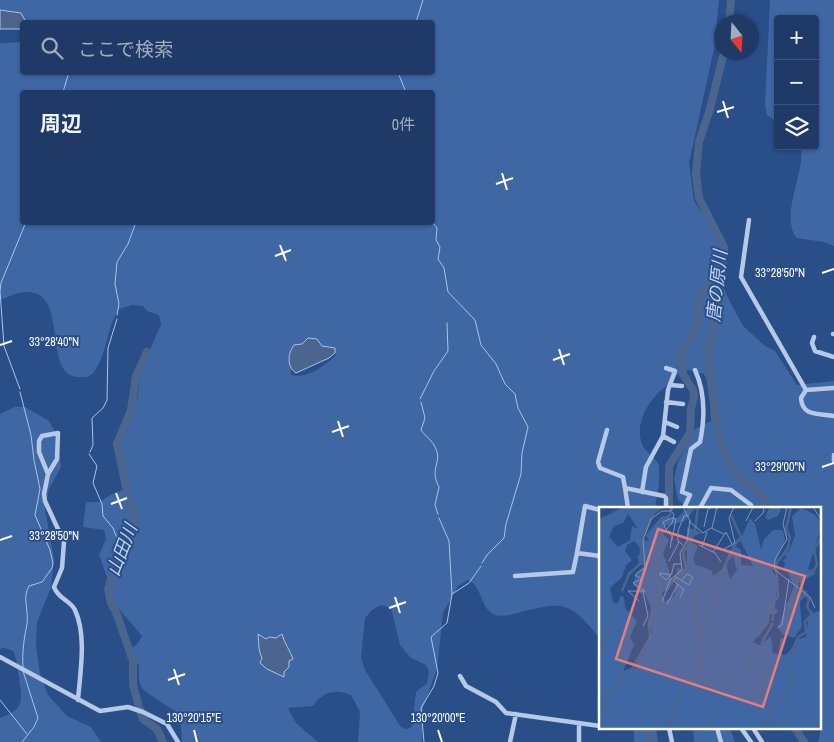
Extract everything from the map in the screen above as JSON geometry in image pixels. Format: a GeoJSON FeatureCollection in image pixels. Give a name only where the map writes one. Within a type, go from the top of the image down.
{"type":"FeatureCollection","features":[{"type":"Feature","properties":{"kind":"street"},"geometry":{"type":"LineString","coordinates":[[749,220],[741,277],[806,390]]}},
{"type":"Feature","properties":{"kind":"street"},"geometry":{"type":"LineString","coordinates":[[814,337],[812,343],[816,350],[834,357]]}},
{"type":"Feature","properties":{"kind":"street"},"geometry":{"type":"LineString","coordinates":[[642,492],[646,467],[663,436],[666,402],[675,371],[666,368]]}},
{"type":"Feature","properties":{"kind":"street"},"geometry":{"type":"LineString","coordinates":[[684,507],[690,495],[682,492],[690,449],[700,442],[703,431],[702,393],[695,370]]}},
{"type":"Feature","properties":{"kind":"street"},"geometry":{"type":"LineString","coordinates":[[670,385],[682,386]]}},
{"type":"Feature","properties":{"kind":"street"},"geometry":{"type":"LineString","coordinates":[[806,390],[834,388]]}},
{"type":"Feature","properties":{"kind":"street"},"geometry":{"type":"LineString","coordinates":[[806,390],[801,398],[804,409],[809,413],[834,416]]}},
{"type":"Feature","properties":{"kind":"street"},"geometry":{"type":"LineString","coordinates":[[666,402],[683,404]]}},
{"type":"Feature","properties":{"kind":"street"},"geometry":{"type":"LineString","coordinates":[[665,422],[677,427]]}},
{"type":"Feature","properties":{"kind":"street"},"geometry":{"type":"LineString","coordinates":[[607,430],[598,462],[600,468],[623,477],[628,507]]}},
{"type":"Feature","properties":{"kind":"street"},"geometry":{"type":"LineString","coordinates":[[48,474],[39,452],[39,441],[46,435],[58,433],[57,459],[48,474],[44,494],[45,502],[64,542],[62,568],[54,588],[58,596],[72,605],[75,610],[81,635],[78,700]]}},
{"type":"Feature","properties":{"kind":"street"},"geometry":{"type":"LineString","coordinates":[[663,436],[674,442]]}},
{"type":"Feature","properties":{"kind":"street"},"geometry":{"type":"LineString","coordinates":[[834,455],[834,461]]}},
{"type":"Feature","properties":{"kind":"street"},"geometry":{"type":"LineString","coordinates":[[625,488],[666,498],[666,507]]}},
{"type":"Feature","properties":{"kind":"street"},"geometry":{"type":"LineString","coordinates":[[700,507],[710,488],[731,490],[751,507]]}},
{"type":"Feature","properties":{"kind":"street"},"geometry":{"type":"LineString","coordinates":[[515,576],[573,572],[585,506],[599,510]]}},
{"type":"Feature","properties":{"kind":"street"},"geometry":{"type":"LineString","coordinates":[[577,553],[599,556]]}},
{"type":"Feature","properties":{"kind":"street"},"geometry":{"type":"LineString","coordinates":[[0,657],[100,711],[128,707],[143,712],[167,724],[178,742]]}},
{"type":"Feature","properties":{"kind":"street"},"geometry":{"type":"LineString","coordinates":[[460,676],[466,686],[496,702],[506,713],[599,726]]}},
{"type":"Feature","properties":{"kind":"street"},"geometry":{"type":"LineString","coordinates":[[510,742],[516,714]]}},
{"type":"Feature","properties":{"kind":"street"},"geometry":{"type":"LineString","coordinates":[[580,723],[580,742]]}},
{"type":"Feature","properties":{"kind":"street"},"geometry":{"type":"LineString","coordinates":[[742,730],[750,742]]}},
{"type":"Feature","properties":{"kind":"street"},"geometry":{"type":"LineString","coordinates":[[754,730],[762,742]]}},
{"type":"Feature","properties":{"kind":"shaded area"},"geometry":{"type":"Polygon","coordinates":[[[0,0],[719,0],[717,15],[714,15],[714,49],[689,163],[694,201],[728,250],[723,286],[743,326],[765,346],[775,351],[797,385],[834,381],[834,742],[818,742],[820,730],[822,730],[822,507],[687,507],[678,500],[674,478],[678,462],[695,429],[711,421],[709,386],[704,374],[689,370],[679,373],[673,381],[654,397],[646,409],[641,423],[640,437],[642,444],[659,465],[659,484],[655,507],[599,507],[599,637],[580,617],[565,607],[546,607],[506,616],[495,615],[487,608],[473,583],[468,580],[458,586],[443,613],[437,669],[423,708],[422,742],[358,742],[360,712],[351,695],[335,692],[321,697],[313,706],[288,708],[296,723],[318,742],[182,742],[180,715],[142,688],[139,677],[139,665],[128,660],[127,653],[138,643],[142,636],[108,596],[110,585],[99,555],[106,539],[104,530],[83,527],[86,502],[99,502],[112,494],[128,488],[118,438],[129,425],[138,396],[140,373],[161,324],[159,315],[147,311],[143,306],[132,305],[119,309],[112,324],[99,365],[91,375],[81,377],[68,374],[61,364],[48,304],[39,295],[22,292],[0,300],[0,43],[20,42],[20,75],[435,75],[435,20],[20,20],[0,12],[0,0]],[[304,344],[291,361],[291,375],[303,375],[321,367],[336,355],[335,351],[304,344]],[[381,605],[372,610],[365,618],[361,658],[365,670],[401,727],[406,729],[412,727],[416,692],[427,683],[429,671],[426,665],[411,658],[400,645],[391,608],[381,605]]]}},
{"type":"Feature","properties":{"kind":"shaded area"},"geometry":{"type":"Polygon","coordinates":[[[770,0],[834,0],[834,246],[824,242],[796,238],[792,228],[791,217],[800,169],[801,150],[819,150],[819,15],[774,15],[774,120],[767,115],[765,105],[770,0]]]}},
{"type":"Feature","properties":{"kind":"shaded area"},"geometry":{"type":"Polygon","coordinates":[[[0,10],[21,13],[25,20],[20,20],[20,29],[0,29],[0,10]]]}},
{"type":"Feature","properties":{"kind":"shaded area"},"geometry":{"type":"Polygon","coordinates":[[[308,338],[317,339],[322,346],[335,348],[335,353],[329,358],[296,373],[289,363],[290,352],[294,345],[302,344],[308,338]]]}},
{"type":"Feature","properties":{"kind":"shaded area"},"geometry":{"type":"Polygon","coordinates":[[[15,407],[25,407],[49,421],[57,435],[60,455],[61,467],[49,489],[45,509],[54,559],[51,588],[37,622],[36,644],[40,674],[48,695],[67,716],[91,727],[101,742],[0,742],[0,718],[14,711],[18,707],[21,698],[15,655],[13,651],[4,648],[0,649],[0,414],[15,407]]]}},
{"type":"Feature","properties":{"kind":"shaded area"},"geometry":{"type":"Polygon","coordinates":[[[258,634],[266,639],[269,637],[276,638],[282,634],[293,659],[289,661],[289,667],[284,672],[284,677],[267,669],[260,663],[262,658],[258,634]]]}},
{"type":"Feature","properties":{"kind":"shaded area"},"geometry":{"type":"Polygon","coordinates":[[[634,730],[656,730],[658,742],[634,742],[634,730]]]}},
{"type":"Feature","properties":{"kind":"shaded area"},"geometry":{"type":"Polygon","coordinates":[[[693,730],[731,730],[735,742],[694,742],[693,730]]]}},
{"type":"Feature","properties":{"kind":"waterway"},"geometry":{"type":"LineString","coordinates":[[417,20],[423,0]]}},
{"type":"Feature","properties":{"kind":"waterway","name":"唐の原川"},"geometry":{"type":"LineString","coordinates":[[730,15],[731,0]]}},
{"type":"Feature","properties":{"kind":"waterway","name":"唐の原川"},"geometry":{"type":"LineString","coordinates":[[722,60],[710,109],[699,142],[696,174],[699,198],[724,247],[718,312],[708,348],[709,367],[717,429],[725,457],[739,477],[758,492],[769,507]]}},
{"type":"Feature","properties":{"kind":"waterway"},"geometry":{"type":"LineString","coordinates":[[64,90],[68,75]]}},
{"type":"Feature","properties":{"kind":"waterway"},"geometry":{"type":"LineString","coordinates":[[399,75],[405,90]]}},
{"type":"Feature","properties":{"kind":"waterway"},"geometry":{"type":"LineString","coordinates":[[20,389],[4,346],[0,291],[1,283],[25,225]]}},
{"type":"Feature","properties":{"kind":"waterway"},"geometry":{"type":"LineString","coordinates":[[117,315],[119,304],[115,284],[117,262],[128,244],[135,225]]}},
{"type":"Feature","properties":{"kind":"waterway"},"geometry":{"type":"LineString","coordinates":[[434,225],[437,228],[436,240],[440,247],[438,259],[444,268],[448,292],[475,320],[481,345],[496,364],[505,384],[515,394],[518,408],[528,427],[522,453],[521,474],[506,524],[504,538],[487,555],[482,563]]}},
{"type":"Feature","properties":{"kind":"waterway"},"geometry":{"type":"LineString","coordinates":[[669,507],[669,466],[690,433],[691,409],[694,397],[693,390],[683,374],[680,357],[697,327],[699,299],[703,290],[722,271]]}},
{"type":"Feature","properties":{"kind":"waterway"},"geometry":{"type":"LineString","coordinates":[[90,452],[93,445],[92,418],[103,408],[107,400],[108,348],[117,319]]}},
{"type":"Feature","properties":{"kind":"waterway"},"geometry":{"type":"LineString","coordinates":[[420,399],[434,371],[448,351],[447,323]]}},
{"type":"Feature","properties":{"kind":"waterway","name":"山田川"},"geometry":{"type":"LineString","coordinates":[[147,352],[136,376],[131,410],[117,444],[127,492],[135,516],[134,526],[116,561],[108,589],[111,603],[133,661],[133,685],[141,714],[143,719],[157,729],[163,742]]}},
{"type":"Feature","properties":{"kind":"waterway"},"geometry":{"type":"LineString","coordinates":[[20,392],[31,435],[40,489],[35,515],[50,550],[53,563],[52,568],[42,582],[29,586],[27,590],[27,619],[23,667]]}},
{"type":"Feature","properties":{"kind":"waterway"},"geometry":{"type":"LineString","coordinates":[[421,402],[425,418],[421,430],[433,444],[438,458],[435,470],[439,487],[435,505],[438,514]]}},
{"type":"Feature","properties":{"kind":"waterway"},"geometry":{"type":"LineString","coordinates":[[89,454],[97,466],[93,483],[102,504],[103,516],[113,528],[121,548]]}},
{"type":"Feature","properties":{"kind":"waterway"},"geometry":{"type":"LineString","coordinates":[[439,518],[449,541],[452,594]]}},
{"type":"Feature","properties":{"kind":"waterway"},"geometry":{"type":"LineString","coordinates":[[424,742],[421,708],[434,686],[438,673],[431,637],[447,623],[452,594],[469,583],[481,566]]}},
{"type":"Feature","properties":{"kind":"waterway"},"geometry":{"type":"LineString","coordinates":[[22,742],[34,727],[38,718],[23,671]]}},
{"type":"Feature","properties":{"kind":"waterway"},"geometry":{"type":"LineString","coordinates":[[0,700],[27,734]]}},
{"type":"Feature","properties":{"kind":"waterway"},"geometry":{"type":"LineString","coordinates":[[648,730],[649,736],[653,742]]}},
{"type":"Feature","properties":{"kind":"waterway","name":"唐の原川"},"geometry":{"type":"LineString","coordinates":[[796,730],[804,742]]}}]}
